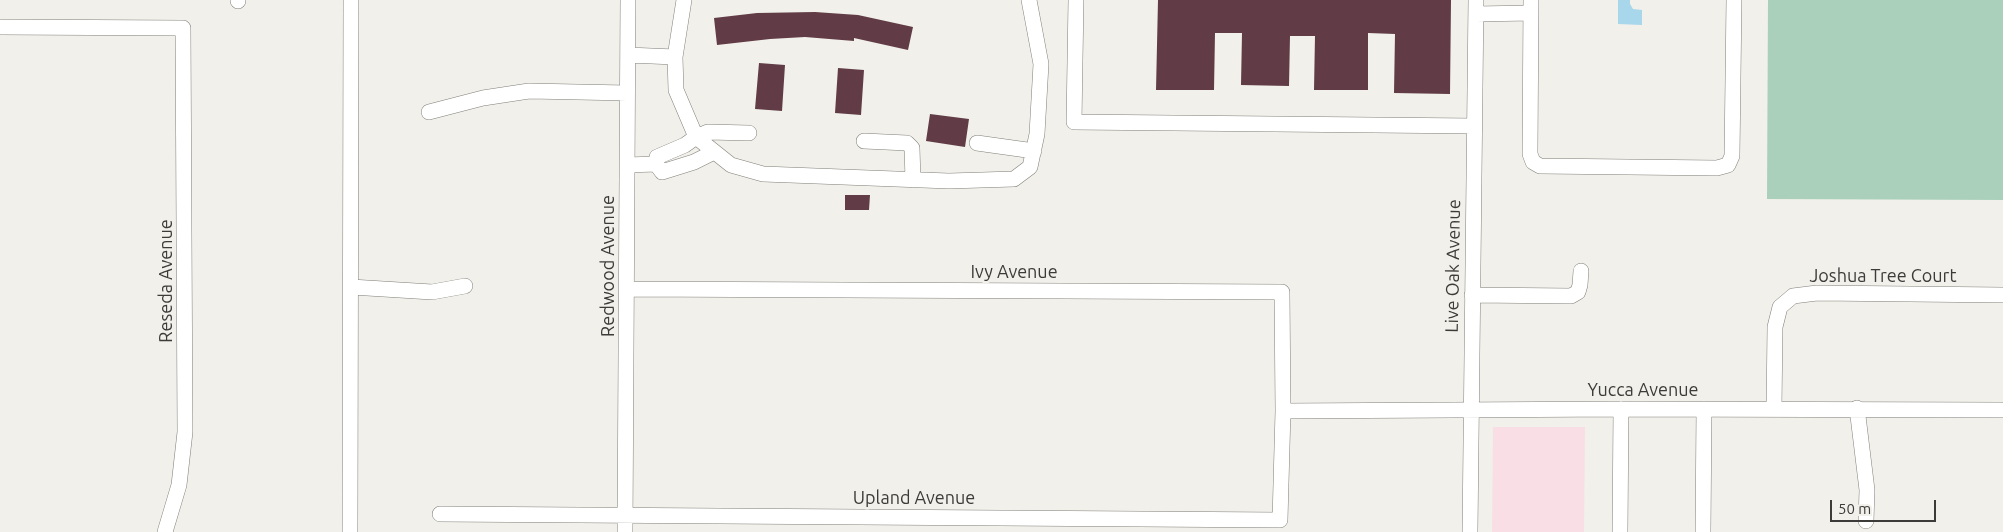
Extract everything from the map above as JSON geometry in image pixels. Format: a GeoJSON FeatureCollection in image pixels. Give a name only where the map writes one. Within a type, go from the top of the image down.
{"type":"FeatureCollection","features":[{"type":"Feature","properties":{"kind":"street"},"geometry":{"type":"LineString","coordinates":[[350,532],[352,0]]}},
{"type":"Feature","properties":{"kind":"street","name":"Redwood Avenue"},"geometry":{"type":"LineString","coordinates":[[625,532],[628,0]]}},
{"type":"Feature","properties":{"kind":"street"},"geometry":{"type":"LineString","coordinates":[[684,0],[675,57],[676,90],[696,137],[731,165],[763,174],[949,182],[1014,179],[1030,167],[1037,134],[1041,64],[1028,0]]}},
{"type":"Feature","properties":{"kind":"street"},"geometry":{"type":"LineString","coordinates":[[1076,0],[1074,122],[1474,126]]}},
{"type":"Feature","properties":{"kind":"street"},"geometry":{"type":"LineString","coordinates":[[1476,7],[1531,6],[1530,154],[1533,162],[1540,166],[1717,168],[1728,165],[1732,156],[1734,0]]}},
{"type":"Feature","properties":{"kind":"street","name":"Live Oak Avenue"},"geometry":{"type":"LineString","coordinates":[[1470,532],[1476,7]]}},
{"type":"Feature","properties":{"kind":"street","name":"Reseda Avenue"},"geometry":{"type":"LineString","coordinates":[[0,28],[183,28],[185,432],[179,485],[165,532]]}},
{"type":"Feature","properties":{"kind":"street"},"geometry":{"type":"LineString","coordinates":[[628,55],[675,57]]}},
{"type":"Feature","properties":{"kind":"street"},"geometry":{"type":"LineString","coordinates":[[429,112],[483,98],[530,91],[627,93]]}},
{"type":"Feature","properties":{"kind":"street"},"geometry":{"type":"LineString","coordinates":[[714,152],[689,164],[662,172],[656,164],[657,157],[685,145],[696,137],[708,132],[749,133]]}},
{"type":"Feature","properties":{"kind":"street"},"geometry":{"type":"LineString","coordinates":[[864,141],[907,142],[912,148],[913,180]]}},
{"type":"Feature","properties":{"kind":"street"},"geometry":{"type":"LineString","coordinates":[[977,143],[1034,150]]}},
{"type":"Feature","properties":{"kind":"street"},"geometry":{"type":"LineString","coordinates":[[679,147],[689,164]]}},
{"type":"Feature","properties":{"kind":"street"},"geometry":{"type":"LineString","coordinates":[[627,165],[656,164]]}},
{"type":"Feature","properties":{"kind":"street"},"geometry":{"type":"LineString","coordinates":[[1472,296],[1571,296],[1578,292],[1581,271]]}},
{"type":"Feature","properties":{"kind":"street"},"geometry":{"type":"LineString","coordinates":[[351,287],[432,292],[466,286]]}},
{"type":"Feature","properties":{"kind":"street","name":"Ivy Avenue"},"geometry":{"type":"LineString","coordinates":[[627,289],[1282,292],[1283,411]]}},
{"type":"Feature","properties":{"kind":"street","name":"Joshua Tree Court"},"geometry":{"type":"LineString","coordinates":[[1774,409],[1775,327],[1780,308],[1792,296],[1817,293],[2003,295]]}},
{"type":"Feature","properties":{"kind":"street"},"geometry":{"type":"LineString","coordinates":[[1857,408],[1867,490],[1866,521]]}},
{"type":"Feature","properties":{"kind":"street","name":"Yucca Avenue"},"geometry":{"type":"LineString","coordinates":[[1283,411],[1857,408],[2003,410]]}},
{"type":"Feature","properties":{"kind":"street"},"geometry":{"type":"LineString","coordinates":[[1620,532],[1621,409]]}},
{"type":"Feature","properties":{"kind":"street"},"geometry":{"type":"LineString","coordinates":[[1703,532],[1704,409]]}},
{"type":"Feature","properties":{"kind":"street","name":"Upland Avenue"},"geometry":{"type":"LineString","coordinates":[[440,514],[1280,520],[1283,411]]}},
{"type":"Feature","properties":{"kind":"shaded area"},"geometry":{"type":"Polygon","coordinates":[[[1493,427],[1585,427],[1584,532],[1492,532],[1493,427]]]}},
{"type":"Feature","properties":{"kind":"green space"},"geometry":{"type":"Polygon","coordinates":[[[1768,0],[2003,0],[2003,200],[1767,199],[1768,0]]]}},
{"type":"Feature","properties":{"kind":"water"},"geometry":{"type":"Polygon","coordinates":[[[1618,0],[1630,0],[1633,9],[1642,10],[1642,25],[1618,24],[1618,0]]]}},
{"type":"Feature","properties":{"kind":"building"},"geometry":{"type":"Polygon","coordinates":[[[1158,0],[1451,0],[1450,94],[1394,93],[1395,34],[1368,33],[1368,90],[1314,90],[1315,36],[1290,36],[1289,86],[1241,85],[1242,33],[1215,33],[1214,90],[1156,90],[1158,0]]]}},
{"type":"Feature","properties":{"kind":"building"},"geometry":{"type":"Polygon","coordinates":[[[815,12],[858,15],[913,27],[908,50],[854,38],[854,41],[805,37],[717,45],[714,18],[757,13],[815,12]]]}},
{"type":"Feature","properties":{"kind":"building"},"geometry":{"type":"Polygon","coordinates":[[[759,63],[785,65],[782,111],[755,109],[759,63]]]}},
{"type":"Feature","properties":{"kind":"building"},"geometry":{"type":"Polygon","coordinates":[[[838,68],[864,70],[861,115],[835,113],[838,68]]]}},
{"type":"Feature","properties":{"kind":"building"},"geometry":{"type":"Polygon","coordinates":[[[930,114],[969,119],[965,147],[926,141],[930,114]]]}},
{"type":"Feature","properties":{"kind":"building"},"geometry":{"type":"Polygon","coordinates":[[[845,195],[870,195],[869,210],[845,210],[845,195]]]}}]}
